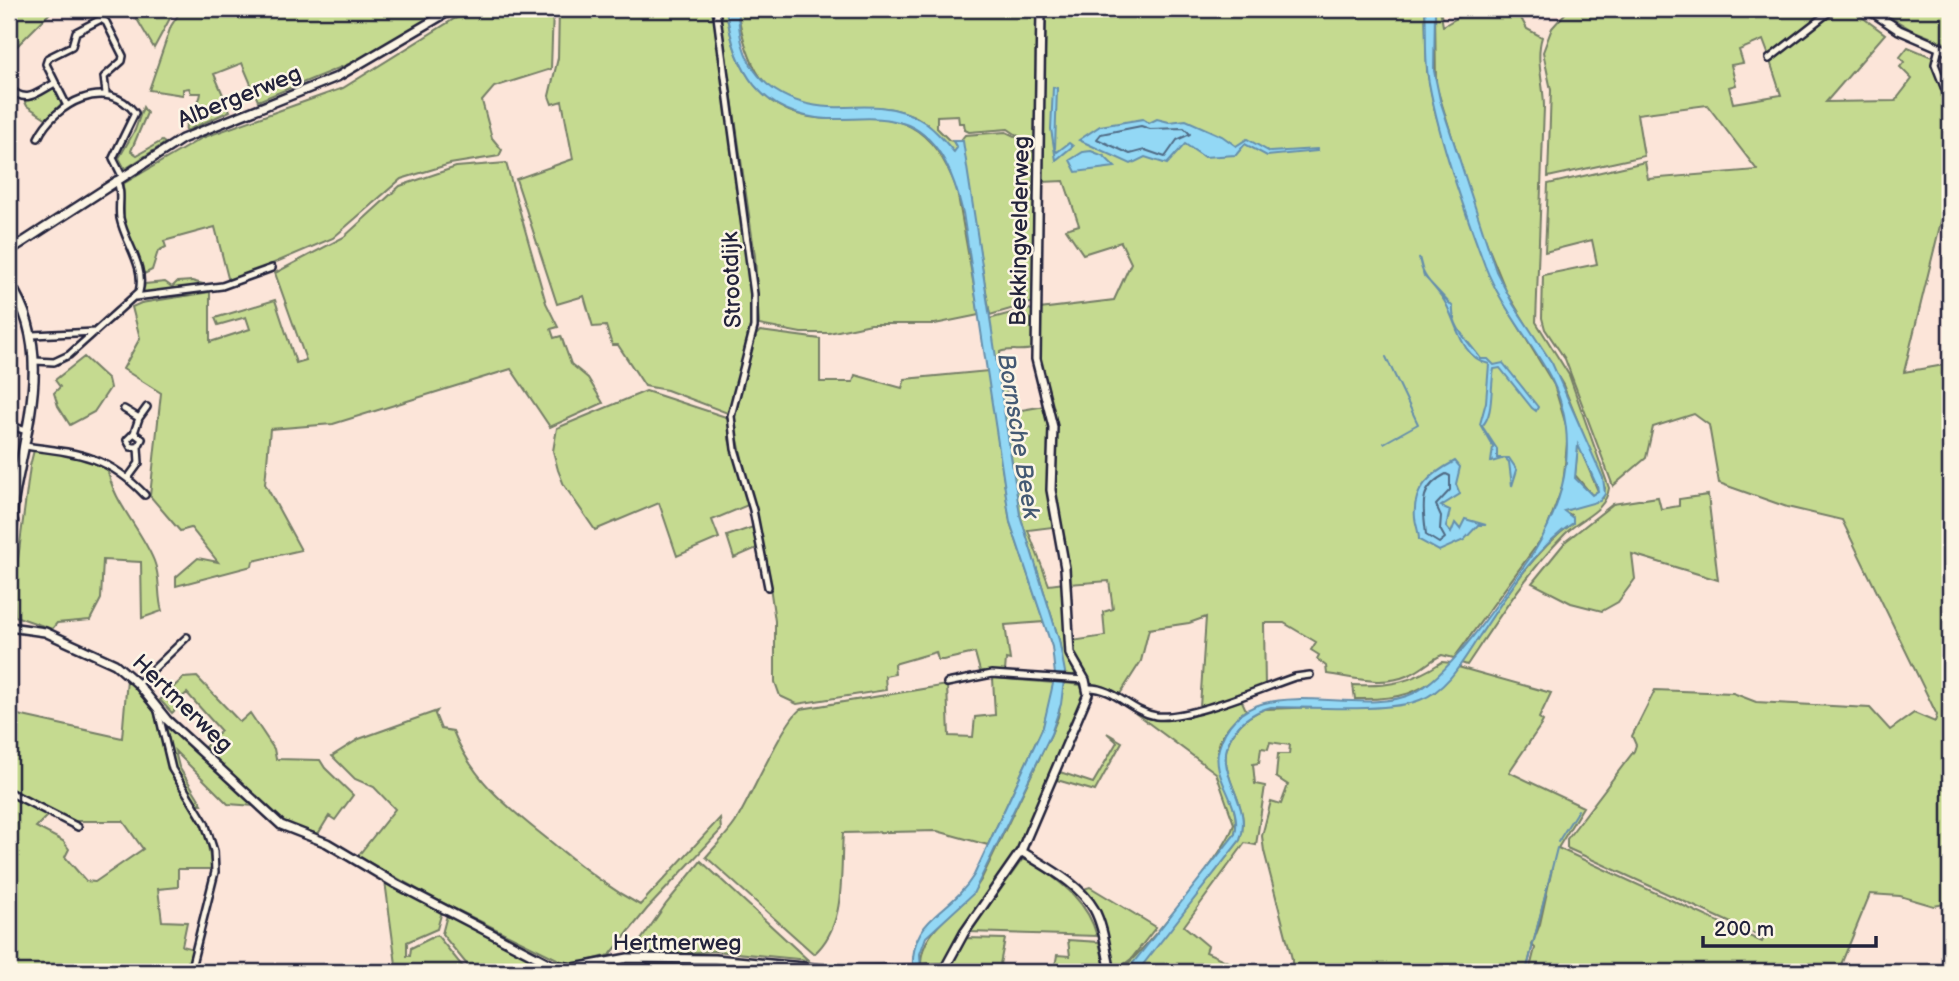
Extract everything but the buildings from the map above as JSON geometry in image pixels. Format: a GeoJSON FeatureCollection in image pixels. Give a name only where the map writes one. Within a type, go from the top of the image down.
{"type":"FeatureCollection","features":[{"type":"Feature","properties":{"kind":"main road"},"geometry":{"type":"LineString","coordinates":[[9,283],[33,335],[35,361],[22,460],[15,488],[12,525]]}},
{"type":"Feature","properties":{"kind":"main road"},"geometry":{"type":"LineString","coordinates":[[9,541],[21,486],[22,460]]}},
{"type":"Feature","properties":{"kind":"street"},"geometry":{"type":"LineString","coordinates":[[100,9],[101,19]]}},
{"type":"Feature","properties":{"kind":"street","name":"Albergerweg"},"geometry":{"type":"LineString","coordinates":[[9,251],[119,178],[202,129],[337,77],[453,9]]}},
{"type":"Feature","properties":{"kind":"street","name":"Strootdijk"},"geometry":{"type":"LineString","coordinates":[[716,9],[751,253],[754,302],[754,327],[733,407],[732,428],[738,464],[753,510],[768,587]]}},
{"type":"Feature","properties":{"kind":"street","name":"Bekkingvelderweg"},"geometry":{"type":"LineString","coordinates":[[1041,9],[1037,359],[1053,427],[1051,490],[1066,578],[1070,654],[1088,688]]}},
{"type":"Feature","properties":{"kind":"street"},"geometry":{"type":"LineString","coordinates":[[1769,59],[1833,9]]}},
{"type":"Feature","properties":{"kind":"street"},"geometry":{"type":"LineString","coordinates":[[1868,9],[1899,30],[1950,52]]}},
{"type":"Feature","properties":{"kind":"street"},"geometry":{"type":"LineString","coordinates":[[67,106],[46,64],[48,58],[72,46],[76,32],[101,19]]}},
{"type":"Feature","properties":{"kind":"street"},"geometry":{"type":"LineString","coordinates":[[35,361],[61,360],[140,290],[140,275],[120,216],[119,178],[113,158],[135,113],[106,93],[104,77],[122,61],[123,56],[106,22],[101,19]]}},
{"type":"Feature","properties":{"kind":"street"},"geometry":{"type":"LineString","coordinates":[[1939,48],[1935,64],[1950,102]]}},
{"type":"Feature","properties":{"kind":"street"},"geometry":{"type":"LineString","coordinates":[[9,88],[19,97],[25,98],[55,83]]}},
{"type":"Feature","properties":{"kind":"street"},"geometry":{"type":"LineString","coordinates":[[38,138],[53,116],[67,106],[106,93]]}},
{"type":"Feature","properties":{"kind":"street"},"geometry":{"type":"LineString","coordinates":[[135,297],[222,286],[272,268]]}},
{"type":"Feature","properties":{"kind":"street"},"geometry":{"type":"LineString","coordinates":[[33,335],[95,332]]}},
{"type":"Feature","properties":{"kind":"street"},"geometry":{"type":"LineString","coordinates":[[134,433],[139,418],[147,407]]}},
{"type":"Feature","properties":{"kind":"street"},"geometry":{"type":"LineString","coordinates":[[124,410],[139,418]]}},
{"type":"Feature","properties":{"kind":"street"},"geometry":{"type":"LineString","coordinates":[[9,425],[26,431]]}},
{"type":"Feature","properties":{"kind":"street"},"geometry":{"type":"LineString","coordinates":[[134,433],[128,435],[127,442],[138,447]]}},
{"type":"Feature","properties":{"kind":"street"},"geometry":{"type":"LineString","coordinates":[[128,478],[139,463],[138,447],[142,439],[134,433]]}},
{"type":"Feature","properties":{"kind":"street"},"geometry":{"type":"LineString","coordinates":[[24,446],[79,452],[110,465],[145,495]]}},
{"type":"Feature","properties":{"kind":"street"},"geometry":{"type":"LineString","coordinates":[[9,496],[15,488]]}},
{"type":"Feature","properties":{"kind":"street","name":"Hertmerweg"},"geometry":{"type":"LineString","coordinates":[[9,628],[31,629],[62,639],[111,662],[138,684],[158,710],[281,825],[327,843],[396,884],[545,962],[571,970],[628,958],[724,959],[847,971],[942,969],[949,964],[964,933],[1021,851]]}},
{"type":"Feature","properties":{"kind":"street"},"geometry":{"type":"LineString","coordinates":[[138,684],[187,637]]}},
{"type":"Feature","properties":{"kind":"street"},"geometry":{"type":"LineString","coordinates":[[947,683],[992,674],[1085,680]]}},
{"type":"Feature","properties":{"kind":"street"},"geometry":{"type":"LineString","coordinates":[[1111,972],[1098,920],[1090,903],[1075,888],[1021,851],[1057,772],[1068,736],[1084,706],[1088,688],[1106,690],[1144,713],[1164,716],[1193,711],[1295,677],[1310,675]]}},
{"type":"Feature","properties":{"kind":"street"},"geometry":{"type":"LineString","coordinates":[[158,710],[172,769],[205,823],[214,851],[215,872],[190,972]]}},
{"type":"Feature","properties":{"kind":"street"},"geometry":{"type":"LineString","coordinates":[[9,792],[78,827]]}},
{"type":"Feature","properties":{"kind":"green space"},"geometry":{"type":"Polygon","coordinates":[[[9,9],[54,9],[9,54],[9,9]]]}},
{"type":"Feature","properties":{"kind":"green space"},"geometry":{"type":"Polygon","coordinates":[[[131,9],[175,9],[154,48],[131,9]]]}},
{"type":"Feature","properties":{"kind":"green space"},"geometry":{"type":"Polygon","coordinates":[[[182,9],[197,12],[201,9],[444,9],[371,55],[258,101],[242,63],[214,74],[230,111],[186,131],[187,120],[201,93],[191,93],[189,88],[183,89],[183,95],[149,90],[171,26],[182,9]]]}},
{"type":"Feature","properties":{"kind":"green space"},"geometry":{"type":"Polygon","coordinates":[[[478,9],[553,9],[551,69],[494,87],[482,101],[492,138],[502,150],[499,156],[450,164],[401,179],[333,238],[229,282],[215,227],[164,241],[166,247],[158,251],[152,270],[144,274],[124,222],[123,184],[202,138],[343,88],[454,19],[478,9]]]}},
{"type":"Feature","properties":{"kind":"green space"},"geometry":{"type":"Polygon","coordinates":[[[559,9],[714,9],[750,264],[752,317],[730,414],[667,390],[645,386],[618,345],[612,345],[606,326],[593,327],[584,296],[557,304],[516,179],[573,159],[562,101],[552,104],[549,96],[558,58],[559,9]]]}},
{"type":"Feature","properties":{"kind":"green space"},"geometry":{"type":"Polygon","coordinates":[[[719,9],[726,9],[736,52],[745,71],[756,87],[770,100],[787,110],[808,117],[892,120],[911,127],[934,146],[957,190],[979,315],[935,324],[871,324],[829,333],[801,333],[759,325],[755,256],[719,9]]]}},
{"type":"Feature","properties":{"kind":"green space"},"geometry":{"type":"Polygon","coordinates":[[[737,9],[1040,9],[1036,148],[1008,129],[969,132],[965,130],[964,123],[959,123],[958,115],[937,116],[937,128],[953,141],[957,148],[954,153],[926,123],[903,112],[870,107],[824,108],[785,99],[760,77],[752,62],[737,9]]]}},
{"type":"Feature","properties":{"kind":"green space"},"geometry":{"type":"Polygon","coordinates":[[[1046,9],[1425,9],[1427,71],[1435,112],[1471,226],[1496,289],[1554,385],[1568,432],[1563,485],[1545,534],[1454,658],[1442,655],[1399,679],[1379,681],[1327,674],[1326,666],[1317,659],[1319,655],[1311,650],[1316,642],[1284,623],[1264,623],[1265,686],[1200,707],[1206,617],[1189,623],[1149,629],[1141,661],[1120,694],[1129,702],[1105,687],[1090,684],[1073,656],[1072,641],[1105,636],[1103,612],[1113,609],[1109,581],[1069,584],[1055,496],[1055,428],[1039,354],[1040,309],[1114,300],[1131,263],[1121,242],[1083,254],[1066,229],[1079,225],[1064,181],[1042,182],[1046,9]]]}},
{"type":"Feature","properties":{"kind":"green space"},"geometry":{"type":"Polygon","coordinates":[[[1435,9],[1440,9],[1443,26],[1473,9],[1516,9],[1527,29],[1542,37],[1540,63],[1544,107],[1536,322],[1569,375],[1609,488],[1598,509],[1571,528],[1538,565],[1467,665],[1461,663],[1511,588],[1540,553],[1573,523],[1571,515],[1564,511],[1603,498],[1605,488],[1563,385],[1506,291],[1480,227],[1436,85],[1435,9]]]}},
{"type":"Feature","properties":{"kind":"green space"},"geometry":{"type":"Polygon","coordinates":[[[1569,9],[1831,9],[1769,56],[1763,40],[1739,50],[1743,63],[1731,65],[1736,85],[1729,87],[1733,103],[1781,95],[1770,61],[1838,9],[1851,9],[1885,34],[1826,102],[1895,101],[1912,79],[1900,67],[1904,62],[1900,57],[1908,47],[1932,57],[1950,114],[1950,185],[1904,372],[1950,364],[1950,903],[1934,906],[1900,896],[1870,894],[1838,972],[1529,972],[1535,948],[1533,946],[1526,972],[1292,972],[1292,959],[1262,836],[1271,801],[1281,804],[1288,785],[1276,777],[1278,754],[1289,754],[1290,745],[1270,742],[1268,749],[1261,748],[1259,763],[1253,764],[1255,784],[1265,786],[1256,845],[1245,843],[1184,926],[1208,946],[1206,952],[1250,972],[1136,972],[1240,840],[1243,825],[1228,772],[1228,745],[1241,723],[1265,709],[1406,704],[1434,693],[1458,667],[1551,693],[1539,718],[1543,721],[1541,725],[1509,772],[1583,807],[1558,848],[1762,942],[1764,938],[1567,848],[1567,839],[1634,751],[1636,745],[1632,736],[1655,690],[1733,693],[1756,702],[1870,708],[1890,730],[1914,713],[1935,722],[1937,715],[1842,520],[1787,507],[1719,483],[1709,425],[1694,414],[1653,427],[1646,458],[1613,486],[1565,359],[1545,329],[1542,318],[1543,275],[1597,264],[1592,240],[1545,252],[1548,184],[1645,162],[1648,179],[1757,170],[1707,105],[1637,114],[1644,156],[1548,177],[1551,90],[1543,52],[1552,28],[1569,9]],[[1552,869],[1534,939],[1540,924],[1552,869]]]}},
{"type":"Feature","properties":{"kind":"green space"},"geometry":{"type":"Polygon","coordinates":[[[1893,9],[1950,9],[1950,45],[1912,30],[1882,12],[1893,9]]]}},
{"type":"Feature","properties":{"kind":"green space"},"geometry":{"type":"Polygon","coordinates":[[[51,87],[55,88],[62,103],[47,119],[27,106],[24,100],[51,87]]]}},
{"type":"Feature","properties":{"kind":"green space"},"geometry":{"type":"Polygon","coordinates":[[[143,107],[147,113],[131,151],[137,155],[162,141],[165,143],[125,169],[119,158],[135,130],[143,107]]]}},
{"type":"Feature","properties":{"kind":"green space"},"geometry":{"type":"Polygon","coordinates":[[[1006,132],[1023,140],[1036,155],[1035,298],[1031,303],[990,315],[961,140],[965,135],[1006,132]]]}},
{"type":"Feature","properties":{"kind":"green space"},"geometry":{"type":"Polygon","coordinates":[[[506,163],[546,303],[558,327],[551,329],[554,338],[561,336],[571,364],[588,378],[603,403],[550,427],[511,369],[333,424],[270,429],[265,484],[301,550],[253,561],[252,566],[176,586],[176,577],[198,558],[218,562],[191,528],[180,531],[150,496],[161,393],[123,369],[140,338],[132,307],[141,303],[210,292],[210,342],[250,329],[246,317],[218,325],[215,318],[275,300],[296,363],[306,360],[275,273],[344,237],[400,186],[456,167],[506,163]]]}},
{"type":"Feature","properties":{"kind":"green space"},"geometry":{"type":"Polygon","coordinates":[[[192,281],[210,286],[142,296],[145,284],[165,282],[172,287],[177,282],[192,281]]]}},
{"type":"Feature","properties":{"kind":"green space"},"geometry":{"type":"Polygon","coordinates":[[[1026,309],[1034,310],[1036,365],[1032,349],[1004,351],[1000,352],[1000,356],[1010,412],[1045,406],[1053,527],[1028,530],[1049,585],[1065,583],[1067,623],[1077,672],[1073,676],[1064,676],[1059,640],[1020,515],[989,319],[1026,309]]]}},
{"type":"Feature","properties":{"kind":"green space"},"geometry":{"type":"Polygon","coordinates":[[[760,331],[820,339],[820,382],[853,382],[855,375],[902,388],[905,379],[988,371],[1010,522],[1044,622],[1005,625],[1010,660],[1006,659],[1005,672],[980,671],[975,653],[938,660],[936,652],[894,664],[895,674],[885,676],[886,690],[797,704],[780,696],[775,682],[775,621],[769,579],[734,422],[752,339],[760,331]]]}},
{"type":"Feature","properties":{"kind":"green space"},"geometry":{"type":"Polygon","coordinates":[[[84,357],[108,379],[110,388],[94,412],[70,425],[58,406],[54,393],[60,387],[55,380],[84,357]]]}},
{"type":"Feature","properties":{"kind":"green space"},"geometry":{"type":"Polygon","coordinates":[[[646,391],[729,418],[729,439],[748,505],[712,520],[719,538],[677,556],[659,503],[595,530],[564,485],[553,451],[557,428],[646,391]]]}},
{"type":"Feature","properties":{"kind":"green space"},"geometry":{"type":"Polygon","coordinates":[[[1578,443],[1598,491],[1592,495],[1575,475],[1578,443]]]}},
{"type":"Feature","properties":{"kind":"green space"},"geometry":{"type":"Polygon","coordinates":[[[50,449],[107,466],[115,491],[154,561],[162,611],[142,618],[141,562],[103,560],[101,599],[90,620],[57,623],[52,629],[15,616],[14,590],[30,466],[34,450],[50,449]]]}},
{"type":"Feature","properties":{"kind":"green space"},"geometry":{"type":"Polygon","coordinates":[[[1708,495],[1718,580],[1632,554],[1635,579],[1618,602],[1602,611],[1571,603],[1532,583],[1566,541],[1613,504],[1658,497],[1661,509],[1679,506],[1679,499],[1708,495]]]}},
{"type":"Feature","properties":{"kind":"green space"},"geometry":{"type":"Polygon","coordinates":[[[753,527],[757,548],[734,558],[727,536],[753,527]]]}},
{"type":"Feature","properties":{"kind":"green space"},"geometry":{"type":"Polygon","coordinates":[[[1442,662],[1452,663],[1420,689],[1384,698],[1355,699],[1353,685],[1400,682],[1442,662]]]}},
{"type":"Feature","properties":{"kind":"green space"},"geometry":{"type":"Polygon","coordinates":[[[197,677],[240,722],[250,713],[274,749],[276,759],[320,760],[353,795],[335,820],[329,816],[318,834],[286,824],[203,749],[221,731],[187,693],[176,702],[180,705],[172,713],[160,700],[183,678],[197,677]]]}},
{"type":"Feature","properties":{"kind":"green space"},"geometry":{"type":"Polygon","coordinates":[[[993,678],[1055,683],[1043,727],[988,845],[937,831],[843,833],[837,914],[825,942],[814,954],[706,857],[735,823],[786,728],[801,709],[947,685],[949,736],[973,737],[975,717],[995,715],[993,678]]]}},
{"type":"Feature","properties":{"kind":"green space"},"geometry":{"type":"Polygon","coordinates":[[[127,679],[154,711],[170,771],[206,833],[212,869],[178,869],[178,887],[158,889],[162,921],[187,922],[182,946],[194,949],[187,972],[9,972],[9,794],[49,814],[36,827],[63,841],[69,849],[65,857],[86,881],[95,882],[143,849],[123,821],[71,821],[9,790],[9,713],[122,738],[127,679]]]}},
{"type":"Feature","properties":{"kind":"green space"},"geometry":{"type":"Polygon","coordinates":[[[1064,683],[1081,685],[1084,697],[1018,848],[944,966],[921,967],[922,953],[934,930],[981,880],[1051,734],[1058,717],[1064,683]]]}},
{"type":"Feature","properties":{"kind":"green space"},"geometry":{"type":"Polygon","coordinates":[[[1241,699],[1246,710],[1228,727],[1219,743],[1218,757],[1236,817],[1235,834],[1139,959],[1126,972],[1119,972],[1164,924],[1201,878],[1228,838],[1234,824],[1216,773],[1135,713],[1161,720],[1175,719],[1241,699]]]}},
{"type":"Feature","properties":{"kind":"green space"},"geometry":{"type":"Polygon","coordinates":[[[437,711],[435,714],[441,729],[453,731],[472,767],[497,796],[587,870],[640,905],[720,818],[721,830],[647,909],[610,955],[576,964],[561,961],[435,899],[358,856],[395,809],[374,787],[355,779],[332,756],[359,739],[437,711]]]}},
{"type":"Feature","properties":{"kind":"green space"},"geometry":{"type":"Polygon","coordinates":[[[162,718],[256,806],[228,804],[175,751],[179,767],[202,804],[195,804],[175,770],[162,718]]]}},
{"type":"Feature","properties":{"kind":"green space"},"geometry":{"type":"Polygon","coordinates":[[[1107,733],[1122,742],[1095,791],[1057,780],[1060,772],[1093,783],[1117,742],[1107,733]]]}},
{"type":"Feature","properties":{"kind":"green space"},"geometry":{"type":"Polygon","coordinates":[[[1022,860],[1030,860],[1071,892],[1087,912],[1097,936],[970,932],[1022,860]]]}},
{"type":"Feature","properties":{"kind":"green space"},"geometry":{"type":"Polygon","coordinates":[[[701,861],[808,960],[716,951],[630,956],[666,904],[701,861]]]}},
{"type":"Feature","properties":{"kind":"green space"},"geometry":{"type":"Polygon","coordinates":[[[1057,869],[1084,889],[1090,887],[1156,927],[1131,959],[1114,972],[1096,909],[1056,872],[1057,869]]]}},
{"type":"Feature","properties":{"kind":"green space"},"geometry":{"type":"Polygon","coordinates":[[[385,881],[442,911],[437,929],[407,942],[407,956],[410,956],[411,948],[437,935],[467,972],[397,972],[385,881]]]}},
{"type":"Feature","properties":{"kind":"green space"},"geometry":{"type":"Polygon","coordinates":[[[447,915],[565,972],[473,972],[442,934],[447,915]]]}},
{"type":"Feature","properties":{"kind":"green space"},"geometry":{"type":"Polygon","coordinates":[[[966,938],[1005,939],[1000,964],[1003,966],[1002,972],[940,972],[952,964],[966,938]]]}},
{"type":"Feature","properties":{"kind":"green space"},"geometry":{"type":"Polygon","coordinates":[[[1068,940],[1099,942],[1106,972],[1054,972],[1057,955],[1070,956],[1068,940]]]}},
{"type":"Feature","properties":{"kind":"green space"},"geometry":{"type":"Polygon","coordinates":[[[723,962],[719,972],[580,972],[611,963],[723,962]]]}},
{"type":"Feature","properties":{"kind":"water"},"geometry":{"type":"Polygon","coordinates":[[[726,9],[737,9],[742,41],[759,76],[783,95],[812,105],[874,107],[901,111],[929,126],[954,152],[957,148],[953,141],[963,141],[1020,515],[1059,640],[1065,672],[1061,704],[1051,734],[973,894],[926,937],[920,954],[921,972],[913,972],[913,953],[917,939],[974,875],[1043,727],[1055,675],[1052,647],[1010,522],[963,213],[945,162],[930,140],[908,125],[878,119],[804,116],[784,109],[768,99],[744,70],[730,31],[726,9]]]}},
{"type":"Feature","properties":{"kind":"water"},"geometry":{"type":"Polygon","coordinates":[[[1425,9],[1435,9],[1434,71],[1440,100],[1496,271],[1513,304],[1552,363],[1603,478],[1605,494],[1600,501],[1564,511],[1573,518],[1573,523],[1558,534],[1532,561],[1454,674],[1430,695],[1389,707],[1271,707],[1242,722],[1228,745],[1226,759],[1241,812],[1243,825],[1240,840],[1141,967],[1136,972],[1126,972],[1235,834],[1235,812],[1222,781],[1217,759],[1219,748],[1232,722],[1252,707],[1276,701],[1390,700],[1414,693],[1429,683],[1462,650],[1534,552],[1546,531],[1562,486],[1567,439],[1558,393],[1491,280],[1461,199],[1439,129],[1429,83],[1425,9]],[[1578,445],[1575,478],[1592,495],[1598,491],[1578,445]]]}},
{"type":"Feature","properties":{"kind":"water"},"geometry":{"type":"Polygon","coordinates":[[[1053,87],[1057,88],[1055,149],[1057,152],[1069,143],[1073,146],[1056,160],[1051,129],[1053,87]]]}},
{"type":"Feature","properties":{"kind":"water"},"geometry":{"type":"Polygon","coordinates":[[[1143,119],[1149,123],[1157,119],[1169,122],[1186,120],[1222,136],[1236,146],[1247,139],[1270,152],[1318,151],[1267,156],[1245,144],[1236,155],[1204,157],[1185,144],[1167,164],[1145,157],[1131,164],[1079,140],[1100,126],[1143,119]]]}},
{"type":"Feature","properties":{"kind":"water"},"geometry":{"type":"Polygon","coordinates":[[[1091,151],[1104,156],[1115,167],[1076,172],[1070,160],[1083,152],[1091,151]]]}},
{"type":"Feature","properties":{"kind":"water"},"geometry":{"type":"Polygon","coordinates":[[[1430,282],[1453,307],[1458,328],[1481,359],[1488,359],[1494,365],[1503,363],[1538,407],[1536,411],[1532,408],[1500,368],[1494,369],[1490,408],[1482,426],[1497,449],[1497,458],[1505,458],[1491,462],[1493,447],[1480,424],[1486,402],[1489,364],[1472,355],[1466,348],[1446,304],[1430,282]]]}},
{"type":"Feature","properties":{"kind":"water"},"geometry":{"type":"Polygon","coordinates":[[[1505,458],[1509,458],[1517,470],[1512,486],[1509,462],[1505,458]]]}},
{"type":"Feature","properties":{"kind":"water"},"geometry":{"type":"Polygon","coordinates":[[[1455,461],[1460,467],[1456,484],[1460,494],[1441,506],[1450,510],[1446,527],[1451,533],[1455,523],[1460,529],[1465,519],[1486,525],[1478,525],[1464,540],[1439,551],[1419,540],[1415,507],[1425,483],[1455,461]]]}},
{"type":"Feature","properties":{"kind":"waterway"},"geometry":{"type":"LineString","coordinates":[[1384,443],[1418,424],[1386,357]]}},
{"type":"Feature","properties":{"kind":"waterway"},"geometry":{"type":"LineString","coordinates":[[1558,842],[1578,810]]}},
{"type":"Feature","properties":{"kind":"waterway"},"geometry":{"type":"LineString","coordinates":[[1526,972],[1557,848]]}},
{"type":"Feature","properties":{"kind":"water label","name":"Bornsche Beek"},"geometry":{"type":"Point","coordinates":[1019,436]}}]}
